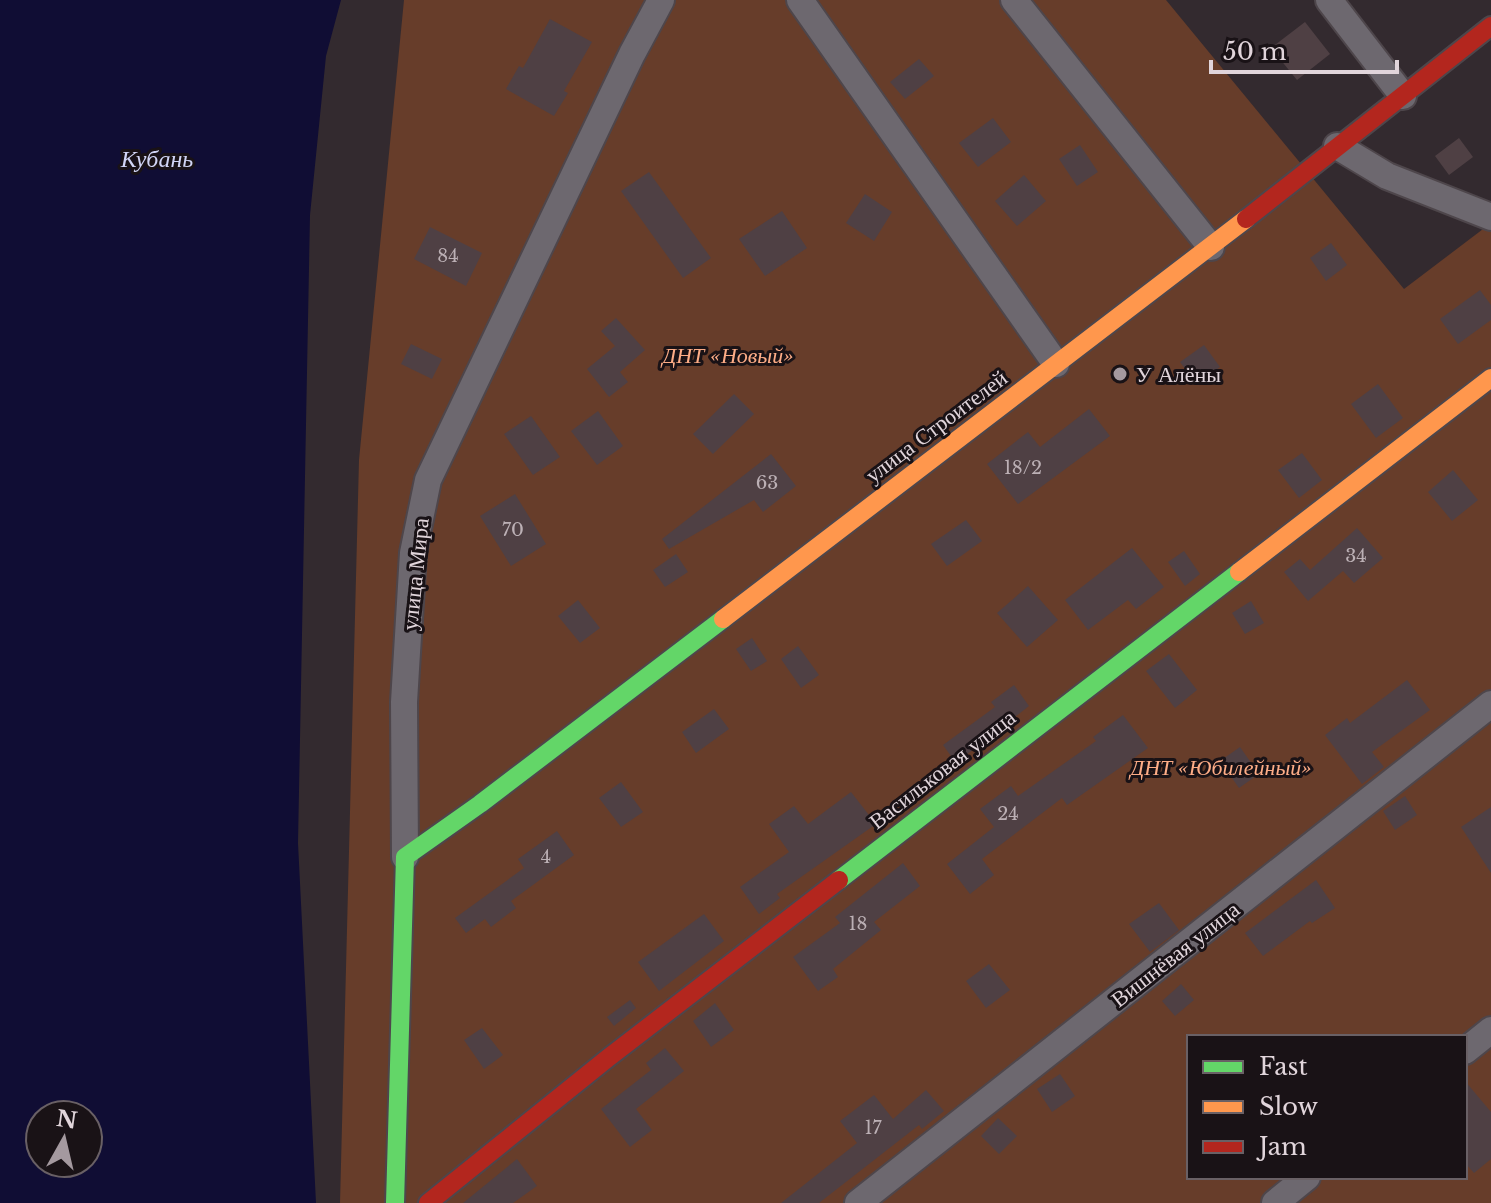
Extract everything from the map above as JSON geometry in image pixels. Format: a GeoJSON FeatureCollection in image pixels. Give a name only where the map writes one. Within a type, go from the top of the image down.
{"type":"FeatureCollection","features":[{"type":"Feature","properties":{"kind":"street","name":"улица Мира"},"geometry":{"type":"LineString","coordinates":[[395,1203],[405,857],[404,702],[413,553],[428,480],[632,54],[661,0]]}},
{"type":"Feature","properties":{"kind":"street"},"geometry":{"type":"LineString","coordinates":[[800,0],[1056,364]]}},
{"type":"Feature","properties":{"kind":"street"},"geometry":{"type":"LineString","coordinates":[[1014,0],[1211,247]]}},
{"type":"Feature","properties":{"kind":"street"},"geometry":{"type":"LineString","coordinates":[[1329,0],[1403,96]]}},
{"type":"Feature","properties":{"kind":"street","name":"улица Строителей"},"geometry":{"type":"LineString","coordinates":[[405,857],[480,804],[1211,247],[1491,26]]}},
{"type":"Feature","properties":{"kind":"street"},"geometry":{"type":"LineString","coordinates":[[1337,146],[1387,176],[1491,217]]}},
{"type":"Feature","properties":{"kind":"street","name":"Васильковая улица"},"geometry":{"type":"LineString","coordinates":[[428,1203],[658,1019],[1491,378]]}},
{"type":"Feature","properties":{"kind":"street","name":"Вишнёвая улица"},"geometry":{"type":"LineString","coordinates":[[858,1203],[1491,704]]}},
{"type":"Feature","properties":{"kind":"street"},"geometry":{"type":"LineString","coordinates":[[1467,1049],[1491,1030]]}},
{"type":"Feature","properties":{"kind":"street"},"geometry":{"type":"LineString","coordinates":[[1275,1203],[1305,1179]]}},
{"type":"Feature","properties":{"kind":"green space"},"geometry":{"type":"Polygon","coordinates":[[[404,0],[1166,0],[1404,289],[1491,223],[1491,1203],[340,1203],[359,460],[404,0]]]}},
{"type":"Feature","properties":{"kind":"water","name":"Кубань"},"geometry":{"type":"Polygon","coordinates":[[[0,0],[341,0],[326,56],[310,215],[298,843],[316,1203],[0,1203],[0,0]]]}},
{"type":"Feature","properties":{"kind":"building"},"geometry":{"type":"Polygon","coordinates":[[[550,19],[592,42],[564,91],[568,93],[554,116],[506,89],[519,66],[523,68],[550,19]]]}},
{"type":"Feature","properties":{"kind":"building"},"geometry":{"type":"Polygon","coordinates":[[[1305,22],[1330,54],[1297,80],[1271,48],[1305,22]]]}},
{"type":"Feature","properties":{"kind":"building"},"geometry":{"type":"Polygon","coordinates":[[[919,59],[934,76],[905,99],[890,82],[919,59]]]}},
{"type":"Feature","properties":{"kind":"building"},"geometry":{"type":"Polygon","coordinates":[[[993,118],[1011,142],[978,167],[959,143],[993,118]]]}},
{"type":"Feature","properties":{"kind":"building"},"geometry":{"type":"Polygon","coordinates":[[[1459,138],[1473,157],[1449,175],[1435,156],[1459,138]]]}},
{"type":"Feature","properties":{"kind":"building"},"geometry":{"type":"Polygon","coordinates":[[[1080,145],[1098,172],[1077,186],[1059,159],[1080,145]]]}},
{"type":"Feature","properties":{"kind":"building"},"geometry":{"type":"Polygon","coordinates":[[[649,172],[711,258],[683,278],[621,191],[649,172]]]}},
{"type":"Feature","properties":{"kind":"building"},"geometry":{"type":"Polygon","coordinates":[[[1024,175],[1046,201],[1017,226],[995,201],[1024,175]]]}},
{"type":"Feature","properties":{"kind":"building"},"geometry":{"type":"Polygon","coordinates":[[[865,194],[892,212],[874,241],[846,223],[865,194]]]}},
{"type":"Feature","properties":{"kind":"building"},"geometry":{"type":"Polygon","coordinates":[[[782,211],[807,248],[765,276],[739,239],[782,211]]]}},
{"type":"Feature","properties":{"kind":"building"},"geometry":{"type":"Polygon","coordinates":[[[430,227],[482,253],[466,286],[414,259],[430,227]]]}},
{"type":"Feature","properties":{"kind":"building"},"geometry":{"type":"Polygon","coordinates":[[[1331,243],[1347,265],[1326,281],[1310,258],[1331,243]]]}},
{"type":"Feature","properties":{"kind":"building"},"geometry":{"type":"Polygon","coordinates":[[[1480,290],[1491,305],[1491,320],[1458,344],[1440,319],[1480,290]]]}},
{"type":"Feature","properties":{"kind":"building"},"geometry":{"type":"Polygon","coordinates":[[[616,318],[645,350],[620,372],[628,382],[609,397],[587,369],[615,346],[601,331],[616,318]]]}},
{"type":"Feature","properties":{"kind":"building"},"geometry":{"type":"Polygon","coordinates":[[[411,344],[442,359],[432,379],[401,364],[411,344]]]}},
{"type":"Feature","properties":{"kind":"building"},"geometry":{"type":"Polygon","coordinates":[[[1204,345],[1220,367],[1196,384],[1180,362],[1204,345]]]}},
{"type":"Feature","properties":{"kind":"building"},"geometry":{"type":"Polygon","coordinates":[[[1378,384],[1403,418],[1376,438],[1351,404],[1378,384]]]}},
{"type":"Feature","properties":{"kind":"building"},"geometry":{"type":"Polygon","coordinates":[[[734,394],[754,414],[713,454],[693,434],[734,394]]]}},
{"type":"Feature","properties":{"kind":"building"},"geometry":{"type":"Polygon","coordinates":[[[1089,409],[1110,436],[1018,504],[987,464],[1028,432],[1040,447],[1089,409]]]}},
{"type":"Feature","properties":{"kind":"building"},"geometry":{"type":"Polygon","coordinates":[[[598,411],[623,446],[597,465],[571,431],[598,411]]]}},
{"type":"Feature","properties":{"kind":"building"},"geometry":{"type":"Polygon","coordinates":[[[531,416],[560,457],[533,475],[504,434],[531,416]]]}},
{"type":"Feature","properties":{"kind":"building"},"geometry":{"type":"Polygon","coordinates":[[[1302,453],[1322,480],[1299,498],[1278,470],[1302,453]]]}},
{"type":"Feature","properties":{"kind":"building"},"geometry":{"type":"Polygon","coordinates":[[[771,454],[796,486],[763,512],[754,500],[669,549],[662,539],[771,454]]]}},
{"type":"Feature","properties":{"kind":"building"},"geometry":{"type":"Polygon","coordinates":[[[1453,470],[1478,500],[1452,521],[1428,492],[1453,470]]]}},
{"type":"Feature","properties":{"kind":"building"},"geometry":{"type":"Polygon","coordinates":[[[515,494],[546,544],[511,566],[480,516],[515,494]]]}},
{"type":"Feature","properties":{"kind":"building"},"geometry":{"type":"Polygon","coordinates":[[[966,520],[982,541],[947,566],[931,544],[966,520]]]}},
{"type":"Feature","properties":{"kind":"building"},"geometry":{"type":"Polygon","coordinates":[[[1357,528],[1383,558],[1354,583],[1343,571],[1308,601],[1284,572],[1300,559],[1310,570],[1357,528]]]}},
{"type":"Feature","properties":{"kind":"building"},"geometry":{"type":"Polygon","coordinates":[[[1132,548],[1164,587],[1136,609],[1128,600],[1088,630],[1065,600],[1132,548]]]}},
{"type":"Feature","properties":{"kind":"building"},"geometry":{"type":"Polygon","coordinates":[[[1184,551],[1200,574],[1185,586],[1168,562],[1184,551]]]}},
{"type":"Feature","properties":{"kind":"building"},"geometry":{"type":"Polygon","coordinates":[[[676,554],[688,572],[665,587],[653,570],[676,554]]]}},
{"type":"Feature","properties":{"kind":"building"},"geometry":{"type":"Polygon","coordinates":[[[1028,586],[1058,620],[1027,647],[997,613],[1028,586]]]}},
{"type":"Feature","properties":{"kind":"building"},"geometry":{"type":"Polygon","coordinates":[[[578,600],[600,628],[580,643],[558,616],[578,600]]]}},
{"type":"Feature","properties":{"kind":"building"},"geometry":{"type":"Polygon","coordinates":[[[1251,601],[1264,623],[1245,634],[1232,613],[1251,601]]]}},
{"type":"Feature","properties":{"kind":"building"},"geometry":{"type":"Polygon","coordinates":[[[752,638],[767,661],[751,671],[736,649],[752,638]]]}},
{"type":"Feature","properties":{"kind":"building"},"geometry":{"type":"Polygon","coordinates":[[[798,646],[819,675],[801,688],[781,659],[798,646]]]}},
{"type":"Feature","properties":{"kind":"building"},"geometry":{"type":"Polygon","coordinates":[[[1169,654],[1197,690],[1175,708],[1146,671],[1169,654]]]}},
{"type":"Feature","properties":{"kind":"building"},"geometry":{"type":"Polygon","coordinates":[[[1407,680],[1430,710],[1372,752],[1384,767],[1362,784],[1325,735],[1347,718],[1350,723],[1407,680]]]}},
{"type":"Feature","properties":{"kind":"building"},"geometry":{"type":"Polygon","coordinates":[[[1014,685],[1029,706],[956,763],[943,745],[995,707],[991,702],[1014,685]]]}},
{"type":"Feature","properties":{"kind":"building"},"geometry":{"type":"Polygon","coordinates":[[[714,709],[729,729],[696,753],[682,732],[714,709]]]}},
{"type":"Feature","properties":{"kind":"building"},"geometry":{"type":"Polygon","coordinates":[[[1123,715],[1148,748],[1067,805],[1062,798],[982,859],[994,875],[970,894],[947,864],[994,827],[980,809],[1011,786],[1018,796],[1096,741],[1093,737],[1123,715]]]}},
{"type":"Feature","properties":{"kind":"building"},"geometry":{"type":"Polygon","coordinates":[[[1240,747],[1259,774],[1239,788],[1220,761],[1240,747]]]}},
{"type":"Feature","properties":{"kind":"building"},"geometry":{"type":"Polygon","coordinates":[[[621,782],[643,812],[621,827],[599,798],[621,782]]]}},
{"type":"Feature","properties":{"kind":"building"},"geometry":{"type":"Polygon","coordinates":[[[851,792],[876,824],[777,894],[780,898],[759,914],[740,887],[789,852],[769,824],[794,806],[808,824],[851,792]]]}},
{"type":"Feature","properties":{"kind":"building"},"geometry":{"type":"Polygon","coordinates":[[[1405,796],[1417,815],[1395,830],[1383,811],[1405,796]]]}},
{"type":"Feature","properties":{"kind":"building"},"geometry":{"type":"Polygon","coordinates":[[[1491,807],[1491,873],[1461,827],[1491,807]]]}},
{"type":"Feature","properties":{"kind":"building"},"geometry":{"type":"Polygon","coordinates":[[[557,831],[574,855],[511,901],[516,908],[491,927],[485,919],[466,933],[455,918],[524,868],[518,859],[557,831]]]}},
{"type":"Feature","properties":{"kind":"building"},"geometry":{"type":"Polygon","coordinates":[[[903,863],[920,886],[874,922],[881,930],[833,969],[838,977],[818,991],[793,957],[840,923],[835,917],[903,863]]]}},
{"type":"Feature","properties":{"kind":"building"},"geometry":{"type":"Polygon","coordinates":[[[1316,880],[1335,908],[1312,923],[1310,921],[1263,956],[1245,933],[1316,880]]]}},
{"type":"Feature","properties":{"kind":"building"},"geometry":{"type":"Polygon","coordinates":[[[1159,903],[1179,930],[1150,952],[1129,924],[1159,903]]]}},
{"type":"Feature","properties":{"kind":"building"},"geometry":{"type":"Polygon","coordinates":[[[704,914],[724,941],[659,991],[638,962],[704,914]]]}},
{"type":"Feature","properties":{"kind":"building"},"geometry":{"type":"Polygon","coordinates":[[[989,964],[1010,990],[986,1008],[966,981],[989,964]]]}},
{"type":"Feature","properties":{"kind":"building"},"geometry":{"type":"Polygon","coordinates":[[[1181,984],[1194,1000],[1175,1016],[1162,1001],[1181,984]]]}},
{"type":"Feature","properties":{"kind":"building"},"geometry":{"type":"Polygon","coordinates":[[[630,1000],[636,1008],[614,1026],[607,1017],[630,1000]]]}},
{"type":"Feature","properties":{"kind":"building"},"geometry":{"type":"Polygon","coordinates":[[[715,1003],[734,1030],[711,1047],[693,1021],[715,1003]]]}},
{"type":"Feature","properties":{"kind":"building"},"geometry":{"type":"Polygon","coordinates":[[[482,1028],[503,1055],[484,1069],[464,1040],[482,1028]]]}},
{"type":"Feature","properties":{"kind":"building"},"geometry":{"type":"Polygon","coordinates":[[[665,1048],[684,1071],[636,1109],[652,1130],[630,1147],[601,1109],[651,1070],[646,1063],[665,1048]]]}},
{"type":"Feature","properties":{"kind":"building"},"geometry":{"type":"Polygon","coordinates":[[[1060,1074],[1075,1096],[1052,1112],[1037,1089],[1060,1074]]]}},
{"type":"Feature","properties":{"kind":"building"},"geometry":{"type":"Polygon","coordinates":[[[1467,1083],[1491,1112],[1491,1159],[1474,1173],[1467,1165],[1467,1083]]]}},
{"type":"Feature","properties":{"kind":"building"},"geometry":{"type":"Polygon","coordinates":[[[926,1090],[944,1111],[922,1129],[919,1125],[819,1203],[781,1203],[857,1143],[840,1121],[874,1095],[893,1119],[926,1090]]]}},
{"type":"Feature","properties":{"kind":"building"},"geometry":{"type":"Polygon","coordinates":[[[998,1118],[1017,1136],[999,1154],[981,1136],[998,1118]]]}},
{"type":"Feature","properties":{"kind":"building"},"geometry":{"type":"Polygon","coordinates":[[[517,1159],[537,1186],[513,1203],[463,1203],[517,1159]]]}},
{"type":"Feature","properties":{"kind":"traffic: fast"},"geometry":{"type":"LineString","coordinates":[[839,880],[1239,572]]}},
{"type":"Feature","properties":{"kind":"traffic: fast"},"geometry":{"type":"LineString","coordinates":[[395,1203],[405,857],[480,804],[723,619]]}},
{"type":"Feature","properties":{"kind":"traffic: slow"},"geometry":{"type":"LineString","coordinates":[[723,619],[1246,219]]}},
{"type":"Feature","properties":{"kind":"traffic: slow"},"geometry":{"type":"LineString","coordinates":[[1239,572],[1491,378]]}},
{"type":"Feature","properties":{"kind":"traffic: jam"},"geometry":{"type":"LineString","coordinates":[[1246,219],[1491,26]]}},
{"type":"Feature","properties":{"kind":"traffic: jam"},"geometry":{"type":"LineString","coordinates":[[428,1203],[608,1058],[839,880]]}},
{"type":"Feature","properties":{"kind":"place","name":"У Алёны"},"geometry":{"type":"Point","coordinates":[1120,374]}},
{"type":"Feature","properties":{"kind":"park label","name":"ДНТ «Новый»"},"geometry":{"type":"Point","coordinates":[728,355]}},
{"type":"Feature","properties":{"kind":"park label","name":"ДНТ «Юбилейный»"},"geometry":{"type":"Point","coordinates":[1221,767]}}]}
